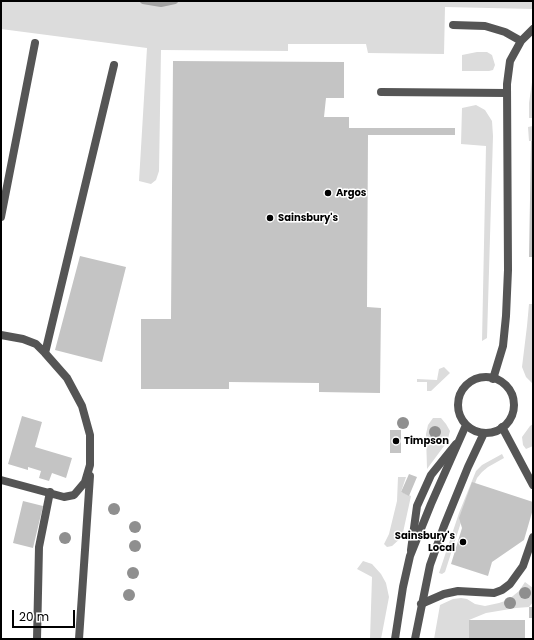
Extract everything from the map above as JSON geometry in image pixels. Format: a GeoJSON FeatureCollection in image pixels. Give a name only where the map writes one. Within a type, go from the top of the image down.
{"type":"FeatureCollection","features":[{"type":"Feature","properties":{"kind":"street"},"geometry":{"type":"LineString","coordinates":[[454,25],[485,26],[505,32],[521,41]]}},
{"type":"Feature","properties":{"kind":"street"},"geometry":{"type":"LineString","coordinates":[[493,379],[503,346],[506,316],[508,270],[507,93],[510,60],[521,41],[533,29]]}},
{"type":"Feature","properties":{"kind":"street"},"geometry":{"type":"LineString","coordinates":[[1,217],[35,43]]}},
{"type":"Feature","properties":{"kind":"street"},"geometry":{"type":"LineString","coordinates":[[45,353],[114,65]]}},
{"type":"Feature","properties":{"kind":"street"},"geometry":{"type":"LineString","coordinates":[[381,92],[507,93]]}},
{"type":"Feature","properties":{"kind":"street"},"geometry":{"type":"LineString","coordinates":[[1,335],[22,339],[36,344],[45,353],[67,378],[82,406],[90,436],[90,465],[79,639]]}},
{"type":"Feature","properties":{"kind":"street"},"geometry":{"type":"LineString","coordinates":[[480,378],[493,379],[499,380],[506,386],[510,392],[513,402],[513,411],[509,420],[502,427],[494,432],[484,433],[474,431],[466,425],[461,418],[458,408],[459,396],[471,381],[480,378]]}},
{"type":"Feature","properties":{"kind":"street"},"geometry":{"type":"LineString","coordinates":[[410,556],[466,425]]}},
{"type":"Feature","properties":{"kind":"street"},"geometry":{"type":"LineString","coordinates":[[502,427],[533,485]]}},
{"type":"Feature","properties":{"kind":"street"},"geometry":{"type":"LineString","coordinates":[[415,639],[430,565],[468,467],[484,433]]}},
{"type":"Feature","properties":{"kind":"street"},"geometry":{"type":"LineString","coordinates":[[395,639],[402,587],[410,556],[417,506],[431,475],[461,438]]}},
{"type":"Feature","properties":{"kind":"street"},"geometry":{"type":"LineString","coordinates":[[1,480],[64,497],[74,495],[85,482],[90,465]]}},
{"type":"Feature","properties":{"kind":"street"},"geometry":{"type":"LineString","coordinates":[[36,639],[39,547],[50,492]]}},
{"type":"Feature","properties":{"kind":"street"},"geometry":{"type":"LineString","coordinates":[[422,604],[444,594],[458,590],[494,593],[502,590],[510,584],[523,566],[533,537]]}},
{"type":"Feature","properties":{"kind":"shaded area"},"geometry":{"type":"Polygon","coordinates":[[[1,1],[533,1],[533,9],[445,7],[444,54],[368,53],[366,44],[288,44],[288,51],[161,50],[159,171],[156,180],[151,184],[139,181],[147,48],[1,29],[1,1]]]}},
{"type":"Feature","properties":{"kind":"shaded area"},"geometry":{"type":"Polygon","coordinates":[[[487,52],[492,55],[495,65],[493,70],[462,71],[462,55],[487,52]]]}},
{"type":"Feature","properties":{"kind":"shaded area"},"geometry":{"type":"Polygon","coordinates":[[[533,75],[533,118],[529,118],[529,103],[533,75]]]}},
{"type":"Feature","properties":{"kind":"shaded area"},"geometry":{"type":"Polygon","coordinates":[[[476,105],[485,110],[492,121],[493,136],[487,338],[482,341],[486,146],[461,144],[462,108],[476,105]]]}},
{"type":"Feature","properties":{"kind":"shaded area"},"geometry":{"type":"Polygon","coordinates":[[[533,126],[533,141],[529,141],[528,127],[533,126]]]}},
{"type":"Feature","properties":{"kind":"shaded area"},"geometry":{"type":"Polygon","coordinates":[[[529,304],[533,304],[533,384],[526,377],[522,367],[529,304]]]}},
{"type":"Feature","properties":{"kind":"shaded area"},"geometry":{"type":"Polygon","coordinates":[[[444,367],[450,373],[431,391],[427,391],[427,382],[417,382],[417,379],[437,380],[439,369],[444,367]]]}},
{"type":"Feature","properties":{"kind":"shaded area"},"geometry":{"type":"Polygon","coordinates":[[[433,418],[441,418],[450,431],[447,442],[427,469],[426,434],[428,425],[433,418]]]}},
{"type":"Feature","properties":{"kind":"shaded area"},"geometry":{"type":"Polygon","coordinates":[[[533,424],[533,446],[526,449],[523,445],[522,437],[533,424]]]}},
{"type":"Feature","properties":{"kind":"shaded area"},"geometry":{"type":"Polygon","coordinates":[[[502,454],[504,458],[488,467],[477,478],[445,572],[442,574],[439,573],[459,513],[476,471],[482,465],[502,454]]]}},
{"type":"Feature","properties":{"kind":"shaded area"},"geometry":{"type":"Polygon","coordinates":[[[398,477],[406,477],[401,492],[411,496],[402,537],[392,546],[387,547],[384,544],[389,534],[397,501],[398,477]]]}},
{"type":"Feature","properties":{"kind":"shaded area"},"geometry":{"type":"Polygon","coordinates":[[[363,561],[372,564],[381,574],[386,583],[389,597],[381,639],[370,639],[372,577],[357,569],[363,561]]]}},
{"type":"Feature","properties":{"kind":"shaded area"},"geometry":{"type":"Polygon","coordinates":[[[525,582],[533,588],[533,602],[529,607],[486,613],[469,620],[469,639],[434,639],[440,605],[453,599],[461,598],[467,599],[475,604],[485,606],[499,603],[508,600],[519,591],[525,582]]]}},
{"type":"Feature","properties":{"kind":"building","name":"Sainsbury's"},"geometry":{"type":"Polygon","coordinates":[[[173,61],[344,62],[344,98],[326,98],[324,117],[349,117],[349,128],[455,128],[455,135],[368,135],[367,307],[381,308],[380,393],[319,392],[319,383],[229,382],[229,389],[141,389],[141,319],[171,319],[173,61]]]}},
{"type":"Feature","properties":{"kind":"building"},"geometry":{"type":"Polygon","coordinates":[[[531,141],[533,141],[533,257],[529,257],[531,141]]]}},
{"type":"Feature","properties":{"kind":"building"},"geometry":{"type":"Polygon","coordinates":[[[80,256],[126,267],[102,362],[55,350],[80,256]]]}},
{"type":"Feature","properties":{"kind":"building"},"geometry":{"type":"Polygon","coordinates":[[[22,416],[42,422],[35,447],[72,458],[66,478],[52,473],[49,481],[39,478],[41,471],[28,467],[28,470],[8,464],[22,416]]]}},
{"type":"Feature","properties":{"kind":"building","name":"Timpson"},"geometry":{"type":"Polygon","coordinates":[[[390,430],[401,430],[401,453],[390,453],[390,430]]]}},
{"type":"Feature","properties":{"kind":"building"},"geometry":{"type":"Polygon","coordinates":[[[409,474],[417,477],[409,496],[401,492],[409,474]]]}},
{"type":"Feature","properties":{"kind":"building"},"geometry":{"type":"Polygon","coordinates":[[[472,482],[533,502],[533,509],[524,540],[492,562],[488,576],[451,564],[462,528],[459,518],[472,482]]]}},
{"type":"Feature","properties":{"kind":"building"},"geometry":{"type":"Polygon","coordinates":[[[23,501],[43,506],[33,548],[13,543],[23,501]]]}},
{"type":"Feature","properties":{"kind":"building"},"geometry":{"type":"Polygon","coordinates":[[[529,607],[533,607],[533,618],[529,618],[529,607]]]}},
{"type":"Feature","properties":{"kind":"building"},"geometry":{"type":"Polygon","coordinates":[[[469,620],[525,620],[525,639],[469,639],[469,620]]]}},
{"type":"Feature","properties":{"kind":"waterway"},"geometry":{"type":"LineString","coordinates":[[143,1],[161,4],[175,1]]}},
{"type":"Feature","properties":{"kind":"place","name":"Argos"},"geometry":{"type":"Point","coordinates":[328,193]}},
{"type":"Feature","properties":{"kind":"place","name":"Sainsbury's"},"geometry":{"type":"Point","coordinates":[270,218]}},
{"type":"Feature","properties":{"kind":"place","name":"Timpson"},"geometry":{"type":"Point","coordinates":[396,441]}},
{"type":"Feature","properties":{"kind":"place","name":"Sainsbury's Local"},"geometry":{"type":"Point","coordinates":[463,542]}}]}
